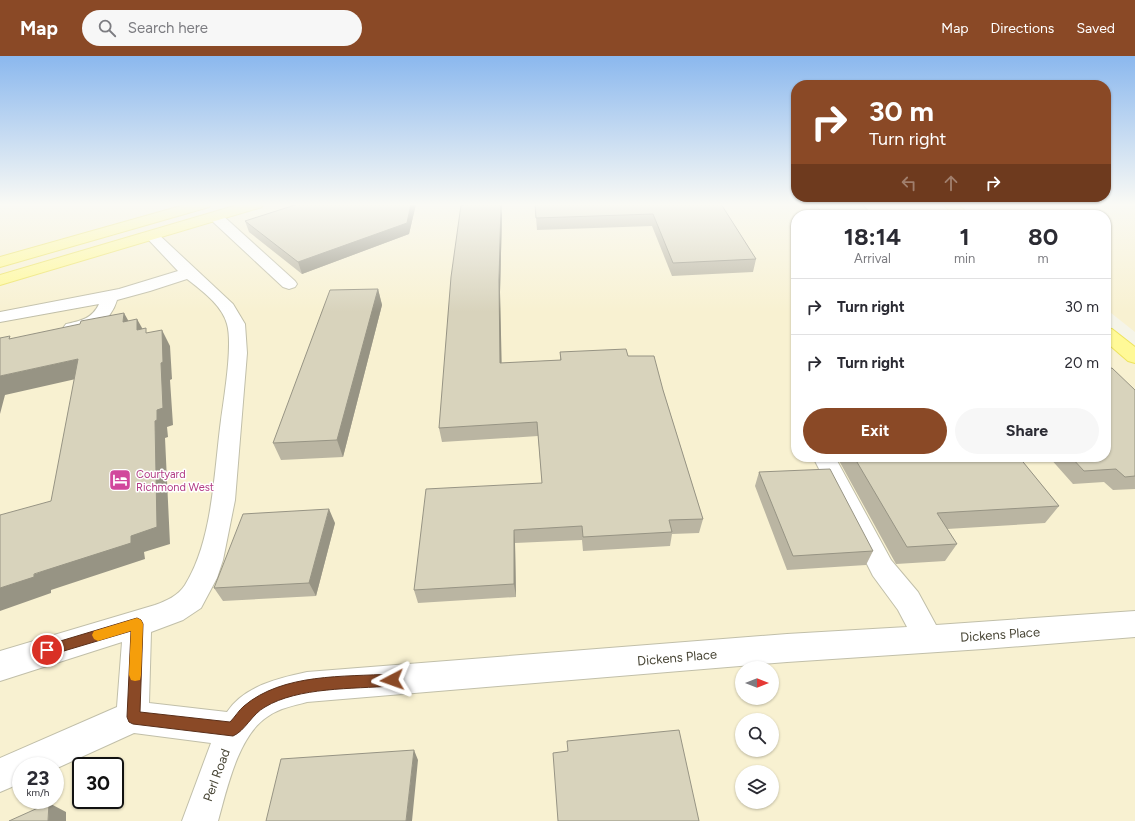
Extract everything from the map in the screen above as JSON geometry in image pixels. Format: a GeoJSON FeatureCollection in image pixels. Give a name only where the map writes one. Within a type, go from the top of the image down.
{"type":"FeatureCollection","features":[{"type":"Feature","properties":{"kind":"main road"},"geometry":{"type":"LineString","coordinates":[[0,262],[99,240]]}},
{"type":"Feature","properties":{"kind":"main road"},"geometry":{"type":"LineString","coordinates":[[0,280],[115,240]]}},
{"type":"Feature","properties":{"kind":"main road"},"geometry":{"type":"LineString","coordinates":[[1111,337],[1135,357]]}},
{"type":"Feature","properties":{"kind":"street"},"geometry":{"type":"LineString","coordinates":[[0,666],[137,624],[176,610],[193,597],[202,581],[218,532],[237,375],[237,332],[233,316],[202,282],[157,240]]}},
{"type":"Feature","properties":{"kind":"street"},"geometry":{"type":"LineString","coordinates":[[241,240],[289,284]]}},
{"type":"Feature","properties":{"kind":"street"},"geometry":{"type":"LineString","coordinates":[[0,317],[157,285],[190,272]]}},
{"type":"Feature","properties":{"kind":"street"},"geometry":{"type":"LineString","coordinates":[[58,331],[87,325],[96,321],[105,312],[110,295]]}},
{"type":"Feature","properties":{"kind":"street"},"geometry":{"type":"LineString","coordinates":[[827,462],[882,568],[908,601],[928,639]]}},
{"type":"Feature","properties":{"kind":"street"},"geometry":{"type":"LineString","coordinates":[[133,717],[137,624]]}},
{"type":"Feature","properties":{"kind":"street","name":"Dickens Place"},"geometry":{"type":"LineString","coordinates":[[233,729],[248,711],[260,702],[278,694],[308,687],[787,648],[1135,624]]}},
{"type":"Feature","properties":{"kind":"street"},"geometry":{"type":"LineString","coordinates":[[42,757],[133,717],[233,729]]}},
{"type":"Feature","properties":{"kind":"street","name":"Perl Road"},"geometry":{"type":"LineString","coordinates":[[200,821],[233,729]]}},
{"type":"Feature","properties":{"kind":"street"},"geometry":{"type":"LineString","coordinates":[[0,775],[12,770]]}},
{"type":"Feature","properties":{"kind":"shaded area"},"geometry":{"type":"Polygon","coordinates":[[[0,240],[791,240],[791,462],[1111,462],[1111,343],[1135,363],[1135,821],[0,821],[0,240]]]}},
{"type":"Feature","properties":{"kind":"shaded area"},"geometry":{"type":"Polygon","coordinates":[[[1111,240],[1135,240],[1135,332],[1111,313],[1111,240]]]}},
{"type":"Feature","properties":{"kind":"building"},"geometry":{"type":"Polygon","coordinates":[[[269,240],[360,240],[298,262],[269,240]]]}},
{"type":"Feature","properties":{"kind":"building"},"geometry":{"type":"Polygon","coordinates":[[[456,240],[500,240],[500,363],[561,360],[560,352],[626,349],[628,356],[654,356],[703,519],[669,520],[672,532],[583,537],[582,526],[514,530],[514,584],[414,590],[426,489],[542,483],[537,422],[439,428],[451,277],[456,240]]]}},
{"type":"Feature","properties":{"kind":"building"},"geometry":{"type":"Polygon","coordinates":[[[663,240],[744,240],[756,259],[673,263],[663,240]]]}},
{"type":"Feature","properties":{"kind":"building"},"geometry":{"type":"Polygon","coordinates":[[[378,289],[337,440],[273,443],[330,290],[378,289]]]}},
{"type":"Feature","properties":{"kind":"building","name":"Courtyard Richmond West"},"geometry":{"type":"Polygon","coordinates":[[[124,313],[123,322],[137,319],[137,330],[146,328],[146,333],[162,330],[163,362],[161,363],[163,408],[157,410],[157,420],[155,421],[157,527],[131,536],[131,543],[34,574],[34,577],[0,588],[0,515],[51,501],[78,359],[0,376],[0,338],[10,336],[9,339],[80,324],[81,321],[124,313]]]}},
{"type":"Feature","properties":{"kind":"building"},"geometry":{"type":"Polygon","coordinates":[[[1111,368],[1135,390],[1135,476],[1125,477],[1116,469],[1084,471],[1076,462],[1111,462],[1111,368]]]}},
{"type":"Feature","properties":{"kind":"building"},"geometry":{"type":"Polygon","coordinates":[[[857,462],[1023,462],[1059,506],[937,513],[957,544],[907,547],[857,462]]]}},
{"type":"Feature","properties":{"kind":"building"},"geometry":{"type":"Polygon","coordinates":[[[830,469],[873,551],[793,556],[759,472],[830,469]]]}},
{"type":"Feature","properties":{"kind":"building"},"geometry":{"type":"Polygon","coordinates":[[[329,509],[309,583],[214,588],[243,514],[329,509]]]}},
{"type":"Feature","properties":{"kind":"building"},"geometry":{"type":"Polygon","coordinates":[[[679,730],[699,821],[558,821],[553,753],[568,751],[567,741],[679,730]]]}},
{"type":"Feature","properties":{"kind":"building"},"geometry":{"type":"Polygon","coordinates":[[[414,750],[406,821],[266,821],[281,759],[414,750]]]}},
{"type":"Feature","properties":{"kind":"building"},"geometry":{"type":"Polygon","coordinates":[[[36,809],[49,809],[48,821],[9,821],[36,809]]]}},
{"type":"Feature","properties":{"kind":"slow traffic"},"geometry":{"type":"LineString","coordinates":[[98,635],[137,624],[135,675]]}},
{"type":"Feature","properties":{"kind":"place","name":"Courtyard Richmond West"},"geometry":{"type":"Point","coordinates":[120,480]}},
{"type":"Feature","properties":{"kind":"route"},"geometry":{"type":"LineString","coordinates":[[47,650],[137,624],[133,717],[233,729],[248,711],[260,702],[278,694],[308,687],[392,680]]}}]}
